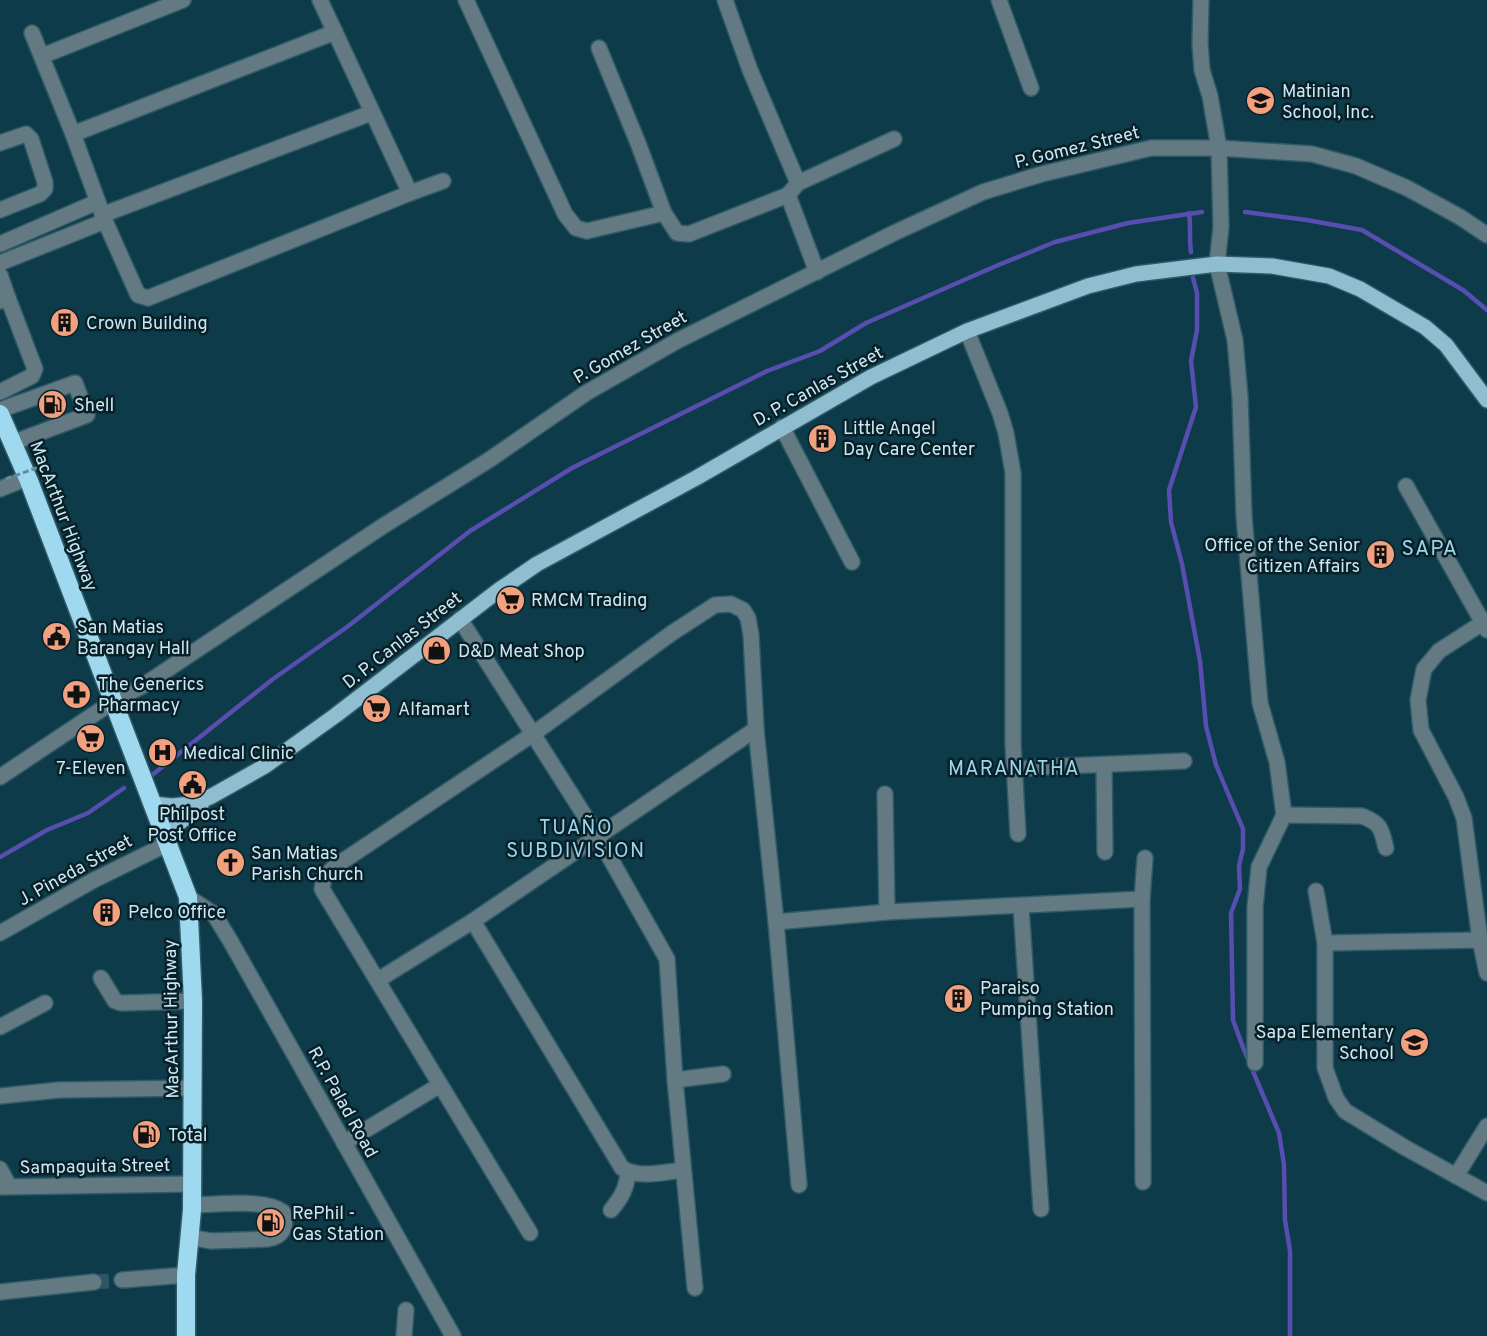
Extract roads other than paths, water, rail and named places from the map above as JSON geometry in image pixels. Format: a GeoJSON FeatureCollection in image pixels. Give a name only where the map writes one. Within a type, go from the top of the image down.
{"type":"FeatureCollection","features":[{"type":"Feature","properties":{"kind":"highway","name":"MacArthur Highway"},"geometry":{"type":"LineString","coordinates":[[0,412],[114,701],[188,897],[193,1000],[193,1088],[186,1336]]}},
{"type":"Feature","properties":{"kind":"main road","name":"D. P. Canlas Street"},"geometry":{"type":"LineString","coordinates":[[153,804],[172,806],[191,804],[210,797],[265,766],[537,564],[696,478],[871,377],[967,331],[1088,286],[1136,274],[1217,264],[1284,268],[1329,276],[1360,288],[1425,327],[1446,345],[1487,400]]}},
{"type":"Feature","properties":{"kind":"main road","name":"D. P. Canlas Street"},"geometry":{"type":"LineString","coordinates":[[168,841],[179,823],[210,797]]}},
{"type":"Feature","properties":{"kind":"street"},"geometry":{"type":"LineString","coordinates":[[42,56],[183,0]]}},
{"type":"Feature","properties":{"kind":"street"},"geometry":{"type":"LineString","coordinates":[[320,0],[410,193]]}},
{"type":"Feature","properties":{"kind":"street"},"geometry":{"type":"LineString","coordinates":[[466,0],[565,214],[576,228],[587,231],[664,213]]}},
{"type":"Feature","properties":{"kind":"street"},"geometry":{"type":"LineString","coordinates":[[724,0],[793,189],[817,272]]}},
{"type":"Feature","properties":{"kind":"street"},"geometry":{"type":"LineString","coordinates":[[999,0],[1031,88]]}},
{"type":"Feature","properties":{"kind":"street"},"geometry":{"type":"LineString","coordinates":[[1201,0],[1202,70],[1210,96],[1219,148],[1221,226],[1217,264],[1235,340],[1240,397],[1244,516],[1260,702],[1277,762],[1284,815],[1258,867],[1255,907],[1256,1063]]}},
{"type":"Feature","properties":{"kind":"street"},"geometry":{"type":"LineString","coordinates":[[74,134],[335,32]]}},
{"type":"Feature","properties":{"kind":"street"},"geometry":{"type":"LineString","coordinates":[[32,33],[74,134],[102,213],[138,294],[148,298],[443,181]]}},
{"type":"Feature","properties":{"kind":"street"},"geometry":{"type":"LineString","coordinates":[[599,48],[664,213],[677,233],[689,234],[793,189],[894,139]]}},
{"type":"Feature","properties":{"kind":"street"},"geometry":{"type":"LineString","coordinates":[[0,244],[102,213],[371,112]]}},
{"type":"Feature","properties":{"kind":"street"},"geometry":{"type":"LineString","coordinates":[[0,143],[26,134],[31,139],[45,182],[45,189],[40,194],[0,210]]}},
{"type":"Feature","properties":{"kind":"street","name":"P. Gomez Street"},"geometry":{"type":"LineString","coordinates":[[0,777],[114,701],[161,674],[383,526],[489,460],[586,393],[677,341],[894,233],[983,192],[1032,177],[1151,148],[1219,148],[1312,154],[1356,166],[1407,188],[1460,217],[1487,235]]}},
{"type":"Feature","properties":{"kind":"street"},"geometry":{"type":"LineString","coordinates":[[0,263],[102,213]]}},
{"type":"Feature","properties":{"kind":"street"},"geometry":{"type":"LineString","coordinates":[[0,275],[4,300],[35,369],[32,376],[0,392]]}},
{"type":"Feature","properties":{"kind":"street"},"geometry":{"type":"LineString","coordinates":[[967,331],[1000,413],[1013,473],[1013,770],[1018,834]]}},
{"type":"Feature","properties":{"kind":"street"},"geometry":{"type":"LineString","coordinates":[[0,412],[75,384],[79,394],[87,415],[12,443]]}},
{"type":"Feature","properties":{"kind":"street"},"geometry":{"type":"LineString","coordinates":[[782,427],[852,562]]}},
{"type":"Feature","properties":{"kind":"street"},"geometry":{"type":"LineString","coordinates":[[3,484],[27,478]]}},
{"type":"Feature","properties":{"kind":"street"},"geometry":{"type":"LineString","coordinates":[[1406,486],[1485,624],[1439,651],[1424,669],[1418,700],[1421,730],[1456,797],[1464,818],[1480,940],[1487,973]]}},
{"type":"Feature","properties":{"kind":"street"},"geometry":{"type":"LineString","coordinates":[[530,1233],[322,889],[324,878],[334,867],[532,734],[672,633],[715,605],[731,604],[743,610],[748,618],[756,729],[799,1185]]}},
{"type":"Feature","properties":{"kind":"street"},"geometry":{"type":"LineString","coordinates":[[460,619],[597,835],[667,959],[675,1080],[695,1288]]}},
{"type":"Feature","properties":{"kind":"street"},"geometry":{"type":"LineString","coordinates":[[378,980],[472,921],[756,729]]}},
{"type":"Feature","properties":{"kind":"street"},"geometry":{"type":"LineString","coordinates":[[1013,770],[1184,761]]}},
{"type":"Feature","properties":{"kind":"street"},"geometry":{"type":"LineString","coordinates":[[1104,765],[1105,852]]}},
{"type":"Feature","properties":{"kind":"street"},"geometry":{"type":"LineString","coordinates":[[885,794],[886,912]]}},
{"type":"Feature","properties":{"kind":"street"},"geometry":{"type":"LineString","coordinates":[[1284,815],[1362,816],[1373,820],[1380,827],[1386,848]]}},
{"type":"Feature","properties":{"kind":"street","name":"J. Pineda Street"},"geometry":{"type":"LineString","coordinates":[[0,933],[168,841]]}},
{"type":"Feature","properties":{"kind":"street"},"geometry":{"type":"LineString","coordinates":[[1143,1182],[1142,899],[1145,858]]}},
{"type":"Feature","properties":{"kind":"street"},"geometry":{"type":"LineString","coordinates":[[1316,891],[1326,943],[1325,1068],[1336,1098],[1345,1111],[1487,1193]]}},
{"type":"Feature","properties":{"kind":"street","name":"R.P. Palad Road"},"geometry":{"type":"LineString","coordinates":[[188,897],[214,914],[231,942],[453,1336]]}},
{"type":"Feature","properties":{"kind":"street"},"geometry":{"type":"LineString","coordinates":[[776,922],[886,912],[1142,899]]}},
{"type":"Feature","properties":{"kind":"street"},"geometry":{"type":"LineString","coordinates":[[1021,906],[1041,1209]]}},
{"type":"Feature","properties":{"kind":"street"},"geometry":{"type":"LineString","coordinates":[[472,921],[622,1168],[628,1172],[642,1174],[683,1170]]}},
{"type":"Feature","properties":{"kind":"street"},"geometry":{"type":"LineString","coordinates":[[1326,943],[1480,940]]}},
{"type":"Feature","properties":{"kind":"street"},"geometry":{"type":"LineString","coordinates":[[101,978],[115,1001],[121,1003],[193,1000]]}},
{"type":"Feature","properties":{"kind":"street"},"geometry":{"type":"LineString","coordinates":[[0,1027],[45,1003]]}},
{"type":"Feature","properties":{"kind":"street"},"geometry":{"type":"LineString","coordinates":[[675,1080],[723,1074]]}},
{"type":"Feature","properties":{"kind":"street"},"geometry":{"type":"LineString","coordinates":[[344,1143],[440,1085]]}},
{"type":"Feature","properties":{"kind":"street"},"geometry":{"type":"LineString","coordinates":[[0,1096],[59,1090],[193,1088]]}},
{"type":"Feature","properties":{"kind":"street"},"geometry":{"type":"LineString","coordinates":[[1456,1176],[1487,1126]]}},
{"type":"Feature","properties":{"kind":"street"},"geometry":{"type":"LineString","coordinates":[[0,1168],[5,1187]]}},
{"type":"Feature","properties":{"kind":"street"},"geometry":{"type":"LineString","coordinates":[[611,1210],[627,1185],[628,1172]]}},
{"type":"Feature","properties":{"kind":"street","name":"Sampaguita Street"},"geometry":{"type":"LineString","coordinates":[[5,1187],[191,1184]]}},
{"type":"Feature","properties":{"kind":"street"},"geometry":{"type":"LineString","coordinates":[[189,1238],[268,1239],[277,1237],[286,1223],[284,1212],[276,1207],[191,1205]]}},
{"type":"Feature","properties":{"kind":"street"},"geometry":{"type":"LineString","coordinates":[[122,1280],[186,1275]]}},
{"type":"Feature","properties":{"kind":"street"},"geometry":{"type":"LineString","coordinates":[[0,1292],[94,1282]]}},
{"type":"Feature","properties":{"kind":"street"},"geometry":{"type":"LineString","coordinates":[[404,1336],[406,1310]]}},
{"type":"Feature","properties":{"kind":"waterway"},"geometry":{"type":"LineString","coordinates":[[152,775],[273,679],[347,627],[470,531],[572,468],[767,371],[820,351],[866,323],[1055,242],[1128,223],[1202,212]]}},
{"type":"Feature","properties":{"kind":"waterway"},"geometry":{"type":"LineString","coordinates":[[1245,212],[1362,230],[1463,290],[1487,310]]}},
{"type":"Feature","properties":{"kind":"waterway"},"geometry":{"type":"LineString","coordinates":[[1189,213],[1191,252]]}},
{"type":"Feature","properties":{"kind":"waterway"},"geometry":{"type":"LineString","coordinates":[[1193,278],[1197,293],[1197,330],[1191,361],[1196,407],[1169,490],[1171,522],[1182,564],[1200,661],[1206,726],[1216,765],[1243,829],[1243,849],[1239,866],[1240,889],[1231,913],[1233,1020],[1279,1133],[1284,1165],[1285,1220],[1290,1251],[1290,1336]]}},
{"type":"Feature","properties":{"kind":"waterway"},"geometry":{"type":"LineString","coordinates":[[0,857],[47,830],[88,813],[124,788]]}},
{"type":"Feature","properties":{"kind":"tunnel"},"geometry":{"type":"LineString","coordinates":[[94,1282],[122,1280]]}},
{"type":"Feature","properties":{"kind":"place","name":"Matinian School, Inc."},"geometry":{"type":"Point","coordinates":[1261,101]}},
{"type":"Feature","properties":{"kind":"place","name":"Crown Building"},"geometry":{"type":"Point","coordinates":[65,323]}},
{"type":"Feature","properties":{"kind":"place","name":"Shell"},"geometry":{"type":"Point","coordinates":[53,405]}},
{"type":"Feature","properties":{"kind":"place","name":"Little Angel Day Care Center"},"geometry":{"type":"Point","coordinates":[822,438]}},
{"type":"Feature","properties":{"kind":"place","name":"Office of the Senior Citizen Affairs"},"geometry":{"type":"Point","coordinates":[1381,555]}},
{"type":"Feature","properties":{"kind":"place","name":"RMCM Trading"},"geometry":{"type":"Point","coordinates":[510,600]}},
{"type":"Feature","properties":{"kind":"place","name":"San Matias Barangay Hall"},"geometry":{"type":"Point","coordinates":[56,637]}},
{"type":"Feature","properties":{"kind":"place","name":"D&D Meat Shop"},"geometry":{"type":"Point","coordinates":[437,651]}},
{"type":"Feature","properties":{"kind":"place","name":"The Generics Pharmacy"},"geometry":{"type":"Point","coordinates":[77,694]}},
{"type":"Feature","properties":{"kind":"place","name":"Alfamart"},"geometry":{"type":"Point","coordinates":[377,709]}},
{"type":"Feature","properties":{"kind":"place","name":"7-Eleven"},"geometry":{"type":"Point","coordinates":[91,739]}},
{"type":"Feature","properties":{"kind":"place","name":"Medical Clinic"},"geometry":{"type":"Point","coordinates":[162,753]}},
{"type":"Feature","properties":{"kind":"place","name":"Philpost Post Office"},"geometry":{"type":"Point","coordinates":[192,785]}},
{"type":"Feature","properties":{"kind":"place","name":"San Matias Parish Church"},"geometry":{"type":"Point","coordinates":[230,863]}},
{"type":"Feature","properties":{"kind":"place","name":"Pelco Office"},"geometry":{"type":"Point","coordinates":[107,912]}},
{"type":"Feature","properties":{"kind":"place","name":"Paraiso Pumping Station"},"geometry":{"type":"Point","coordinates":[959,998]}},
{"type":"Feature","properties":{"kind":"place","name":"Sapa Elementary School"},"geometry":{"type":"Point","coordinates":[1415,1042]}},
{"type":"Feature","properties":{"kind":"place","name":"Total"},"geometry":{"type":"Point","coordinates":[147,1135]}},
{"type":"Feature","properties":{"kind":"place","name":"RePhil - Gas Station"},"geometry":{"type":"Point","coordinates":[271,1223]}},
{"type":"Feature","properties":{"kind":"district","name":"SAPA"},"geometry":{"type":"Point","coordinates":[1430,548]}},
{"type":"Feature","properties":{"kind":"district","name":"MARANATHA"},"geometry":{"type":"Point","coordinates":[1014,768]}},
{"type":"Feature","properties":{"kind":"district","name":"TUAÑO SUBDIVISION"},"geometry":{"type":"Point","coordinates":[576,838]}}]}
